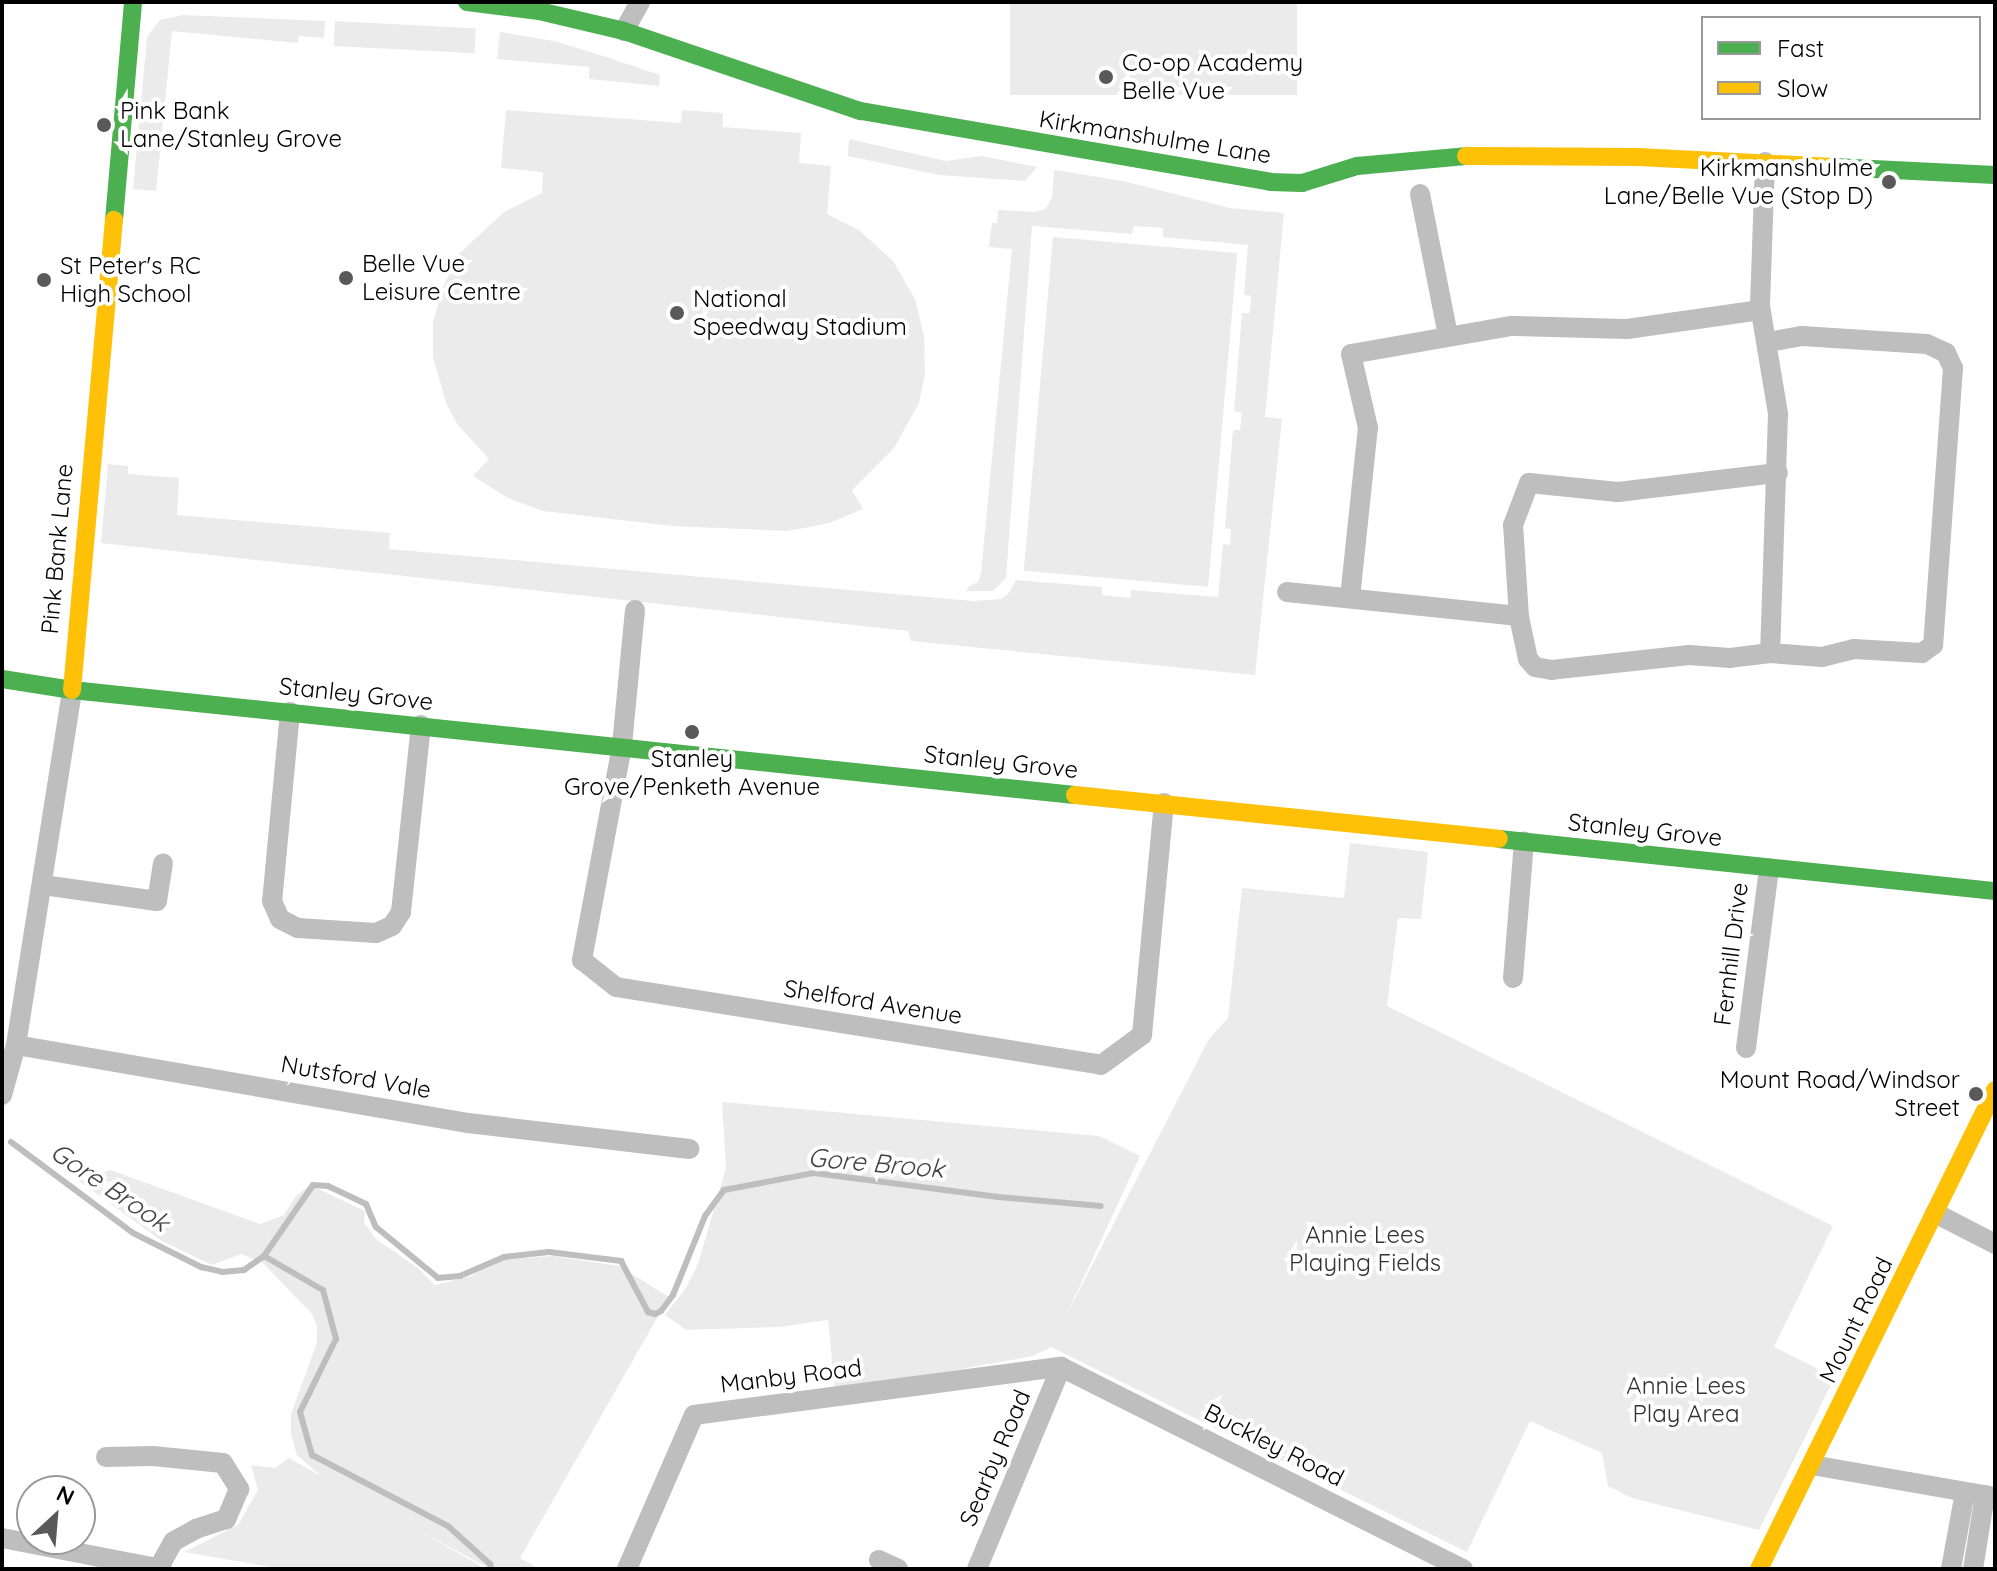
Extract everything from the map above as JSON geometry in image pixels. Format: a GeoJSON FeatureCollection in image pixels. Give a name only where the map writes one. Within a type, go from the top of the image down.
{"type":"FeatureCollection","features":[{"type":"Feature","properties":{"kind":"street","name":"Pink Bank Lane"},"geometry":{"type":"LineString","coordinates":[[2,1095],[16,1045],[11,1020],[43,885],[72,690],[133,2]]}},
{"type":"Feature","properties":{"kind":"street","name":"Kirkmanshulme Lane"},"geometry":{"type":"LineString","coordinates":[[467,2],[539,11],[624,31],[861,111],[1143,158],[1231,177],[1302,183],[1357,166],[1463,156],[1765,162],[1995,175]]}},
{"type":"Feature","properties":{"kind":"street"},"geometry":{"type":"LineString","coordinates":[[624,31],[640,2]]}},
{"type":"Feature","properties":{"kind":"street"},"geometry":{"type":"LineString","coordinates":[[1765,162],[1761,310],[1778,414],[1770,653]]}},
{"type":"Feature","properties":{"kind":"street"},"geometry":{"type":"LineString","coordinates":[[1420,194],[1448,335]]}},
{"type":"Feature","properties":{"kind":"street"},"geometry":{"type":"LineString","coordinates":[[1350,598],[1368,428],[1351,354],[1512,326],[1627,329],[1761,310]]}},
{"type":"Feature","properties":{"kind":"street"},"geometry":{"type":"LineString","coordinates":[[1768,342],[1802,336],[1927,344],[1946,353],[1953,368],[1933,645],[1922,653],[1854,649],[1822,657],[1770,653],[1730,658],[1689,655],[1552,670],[1535,667],[1528,659],[1519,616],[1513,525],[1517,505],[1529,483],[1618,492],[1778,473]]}},
{"type":"Feature","properties":{"kind":"street"},"geometry":{"type":"LineString","coordinates":[[1287,592],[1519,616]]}},
{"type":"Feature","properties":{"kind":"street"},"geometry":{"type":"LineString","coordinates":[[622,746],[635,610]]}},
{"type":"Feature","properties":{"kind":"street","name":"Stanley Grove"},"geometry":{"type":"LineString","coordinates":[[2,679],[72,690],[1995,891]]}},
{"type":"Feature","properties":{"kind":"street"},"geometry":{"type":"LineString","coordinates":[[290,712],[272,901],[280,919],[298,928],[376,933],[392,926],[401,912],[421,725]]}},
{"type":"Feature","properties":{"kind":"street","name":"Shelford Avenue"},"geometry":{"type":"LineString","coordinates":[[622,746],[582,960],[616,987],[1101,1065],[1142,1035],[1164,803]]}},
{"type":"Feature","properties":{"kind":"street"},"geometry":{"type":"LineString","coordinates":[[1513,978],[1524,841]]}},
{"type":"Feature","properties":{"kind":"street"},"geometry":{"type":"LineString","coordinates":[[43,885],[157,901],[163,863]]}},
{"type":"Feature","properties":{"kind":"street","name":"Fernhill Drive"},"geometry":{"type":"LineString","coordinates":[[1746,1048],[1769,868]]}},
{"type":"Feature","properties":{"kind":"street","name":"Nutsford Vale"},"geometry":{"type":"LineString","coordinates":[[16,1045],[468,1123],[689,1149]]}},
{"type":"Feature","properties":{"kind":"street","name":"Mount Road"},"geometry":{"type":"LineString","coordinates":[[1759,1569],[1935,1213],[1990,1112],[1995,1090]]}},
{"type":"Feature","properties":{"kind":"street"},"geometry":{"type":"LineString","coordinates":[[1935,1213],[1995,1244]]}},
{"type":"Feature","properties":{"kind":"street","name":"Manby Road"},"geometry":{"type":"LineString","coordinates":[[627,1569],[694,1415],[1061,1367]]}},
{"type":"Feature","properties":{"kind":"street","name":"Searby Road"},"geometry":{"type":"LineString","coordinates":[[977,1569],[1061,1367]]}},
{"type":"Feature","properties":{"kind":"street","name":"Buckley Road"},"geometry":{"type":"LineString","coordinates":[[1061,1367],[1463,1569]]}},
{"type":"Feature","properties":{"kind":"street"},"geometry":{"type":"LineString","coordinates":[[2,1538],[161,1568],[173,1542],[196,1529],[226,1519],[239,1489],[223,1463],[153,1456],[106,1457]]}},
{"type":"Feature","properties":{"kind":"street"},"geometry":{"type":"LineString","coordinates":[[1812,1465],[1982,1495]]}},
{"type":"Feature","properties":{"kind":"street"},"geometry":{"type":"LineString","coordinates":[[1951,1569],[1982,1495]]}},
{"type":"Feature","properties":{"kind":"street"},"geometry":{"type":"LineString","coordinates":[[1973,1569],[1982,1495]]}},
{"type":"Feature","properties":{"kind":"green space"},"geometry":{"type":"Polygon","coordinates":[[[1010,2],[1297,2],[1297,95],[1010,95],[1010,2]]]}},
{"type":"Feature","properties":{"kind":"green space"},"geometry":{"type":"Polygon","coordinates":[[[182,15],[325,21],[324,38],[299,36],[298,43],[172,31],[156,191],[133,189],[147,37],[160,20],[182,15]]]}},
{"type":"Feature","properties":{"kind":"green space"},"geometry":{"type":"Polygon","coordinates":[[[335,21],[476,28],[474,53],[334,46],[335,21]]]}},
{"type":"Feature","properties":{"kind":"green space"},"geometry":{"type":"Polygon","coordinates":[[[500,32],[554,41],[660,75],[659,86],[589,79],[589,67],[497,59],[500,32]]]}},
{"type":"Feature","properties":{"kind":"green space","name":"National Speedway Stadium"},"geometry":{"type":"Polygon","coordinates":[[[506,110],[681,123],[682,110],[723,113],[723,127],[801,133],[799,163],[831,166],[827,214],[859,230],[893,261],[915,299],[924,336],[925,374],[919,403],[894,448],[852,490],[863,509],[829,523],[788,531],[672,526],[543,511],[508,498],[473,476],[489,459],[457,424],[446,403],[433,357],[433,322],[443,287],[460,253],[504,212],[542,193],[543,172],[501,168],[506,110]]]}},
{"type":"Feature","properties":{"kind":"green space"},"geometry":{"type":"Polygon","coordinates":[[[849,139],[946,161],[982,156],[1037,167],[1025,181],[939,175],[848,156],[849,139]]]}},
{"type":"Feature","properties":{"kind":"green space"},"geometry":{"type":"Polygon","coordinates":[[[1054,170],[1123,181],[1230,208],[1284,213],[1265,417],[1282,419],[1255,675],[911,641],[908,631],[101,543],[108,464],[128,466],[128,474],[179,478],[177,515],[390,533],[389,549],[973,601],[1001,599],[1009,593],[1016,580],[1102,587],[1102,595],[1130,598],[1131,590],[1218,597],[1223,544],[1230,545],[1231,529],[1225,528],[1233,430],[1240,430],[1242,413],[1234,411],[1242,313],[1250,313],[1251,296],[1244,295],[1248,245],[1163,237],[1163,228],[1134,226],[1132,234],[1032,226],[1006,578],[993,591],[966,591],[978,582],[981,573],[1012,249],[989,247],[992,223],[997,223],[998,210],[1034,212],[1046,209],[1052,197],[1054,170]]]}},
{"type":"Feature","properties":{"kind":"green space"},"geometry":{"type":"Polygon","coordinates":[[[1053,237],[1237,253],[1208,587],[1024,571],[1053,237]]]}},
{"type":"Feature","properties":{"kind":"green space","name":"Annie Lees Playing Fields"},"geometry":{"type":"Polygon","coordinates":[[[1350,843],[1428,852],[1421,919],[1398,918],[1387,1006],[1833,1226],[1774,1347],[1835,1377],[1759,1530],[1632,1498],[1608,1486],[1602,1453],[1530,1421],[1467,1552],[1051,1347],[1033,1356],[835,1392],[828,1320],[779,1327],[686,1330],[665,1315],[686,1288],[698,1264],[726,1168],[722,1102],[1099,1136],[1140,1156],[1066,1316],[1209,1039],[1228,1018],[1242,888],[1344,898],[1350,843]]]}},
{"type":"Feature","properties":{"kind":"green space"},"geometry":{"type":"Polygon","coordinates":[[[110,1170],[260,1224],[284,1215],[296,1196],[310,1185],[365,1211],[364,1223],[376,1239],[418,1268],[435,1285],[471,1276],[497,1260],[553,1256],[619,1266],[669,1297],[520,1558],[539,1569],[490,1569],[409,1525],[486,1569],[282,1569],[184,1552],[238,1525],[258,1490],[251,1465],[275,1468],[289,1458],[321,1476],[297,1455],[291,1435],[291,1414],[317,1343],[317,1326],[312,1314],[263,1263],[241,1254],[212,1265],[162,1241],[79,1181],[110,1170]]]}},
{"type":"Feature","properties":{"kind":"waterway","name":"Gore Brook"},"geometry":{"type":"LineString","coordinates":[[11,1142],[133,1233],[201,1267],[222,1272],[244,1270],[264,1256],[313,1185],[328,1186],[366,1204],[376,1227],[438,1278],[460,1276],[504,1257],[549,1252],[621,1261],[648,1312],[655,1314],[673,1295],[705,1216],[724,1190],[814,1173],[998,1197],[1101,1206]]}},
{"type":"Feature","properties":{"kind":"waterway"},"geometry":{"type":"LineString","coordinates":[[264,1256],[323,1290],[336,1339],[300,1412],[312,1455],[448,1526],[490,1564],[491,1569]]}},
{"type":"Feature","properties":{"kind":"traffic: fast"},"geometry":{"type":"LineString","coordinates":[[114,220],[133,2]]}},
{"type":"Feature","properties":{"kind":"traffic: fast"},"geometry":{"type":"LineString","coordinates":[[467,2],[539,11],[624,31],[861,111],[1270,182],[1302,183],[1357,166],[1466,156]]}},
{"type":"Feature","properties":{"kind":"traffic: fast"},"geometry":{"type":"LineString","coordinates":[[1833,167],[1995,175]]}},
{"type":"Feature","properties":{"kind":"traffic: fast"},"geometry":{"type":"LineString","coordinates":[[2,679],[72,690],[1075,795]]}},
{"type":"Feature","properties":{"kind":"traffic: fast"},"geometry":{"type":"LineString","coordinates":[[1499,839],[1995,891]]}},
{"type":"Feature","properties":{"kind":"traffic: slow"},"geometry":{"type":"LineString","coordinates":[[1466,156],[1638,157],[1833,167]]}},
{"type":"Feature","properties":{"kind":"traffic: slow"},"geometry":{"type":"LineString","coordinates":[[72,690],[114,220]]}},
{"type":"Feature","properties":{"kind":"traffic: slow"},"geometry":{"type":"LineString","coordinates":[[1075,795],[1499,839]]}},
{"type":"Feature","properties":{"kind":"traffic: slow"},"geometry":{"type":"LineString","coordinates":[[1759,1569],[1995,1090]]}},
{"type":"Feature","properties":{"kind":"place","name":"Co-op Academy Belle Vue"},"geometry":{"type":"Point","coordinates":[1106,77]}},
{"type":"Feature","properties":{"kind":"place","name":"Pink Bank Lane/Stanley Grove"},"geometry":{"type":"Point","coordinates":[104,125]}},
{"type":"Feature","properties":{"kind":"place","name":"Kirkmanshulme Lane/Belle Vue (Stop D)"},"geometry":{"type":"Point","coordinates":[1889,182]}},
{"type":"Feature","properties":{"kind":"place","name":"Belle Vue Leisure Centre"},"geometry":{"type":"Point","coordinates":[346,278]}},
{"type":"Feature","properties":{"kind":"place","name":"St Peter's RC High School"},"geometry":{"type":"Point","coordinates":[44,280]}},
{"type":"Feature","properties":{"kind":"place","name":"National Speedway Stadium"},"geometry":{"type":"Point","coordinates":[677,313]}},
{"type":"Feature","properties":{"kind":"place","name":"Stanley Grove/Penketh Avenue"},"geometry":{"type":"Point","coordinates":[692,732]}},
{"type":"Feature","properties":{"kind":"place","name":"Mount Road/Windsor Street"},"geometry":{"type":"Point","coordinates":[1976,1094]}},
{"type":"Feature","properties":{"kind":"park label","name":"Annie Lees Play Area"},"geometry":{"type":"Point","coordinates":[1686,1400]}}]}
